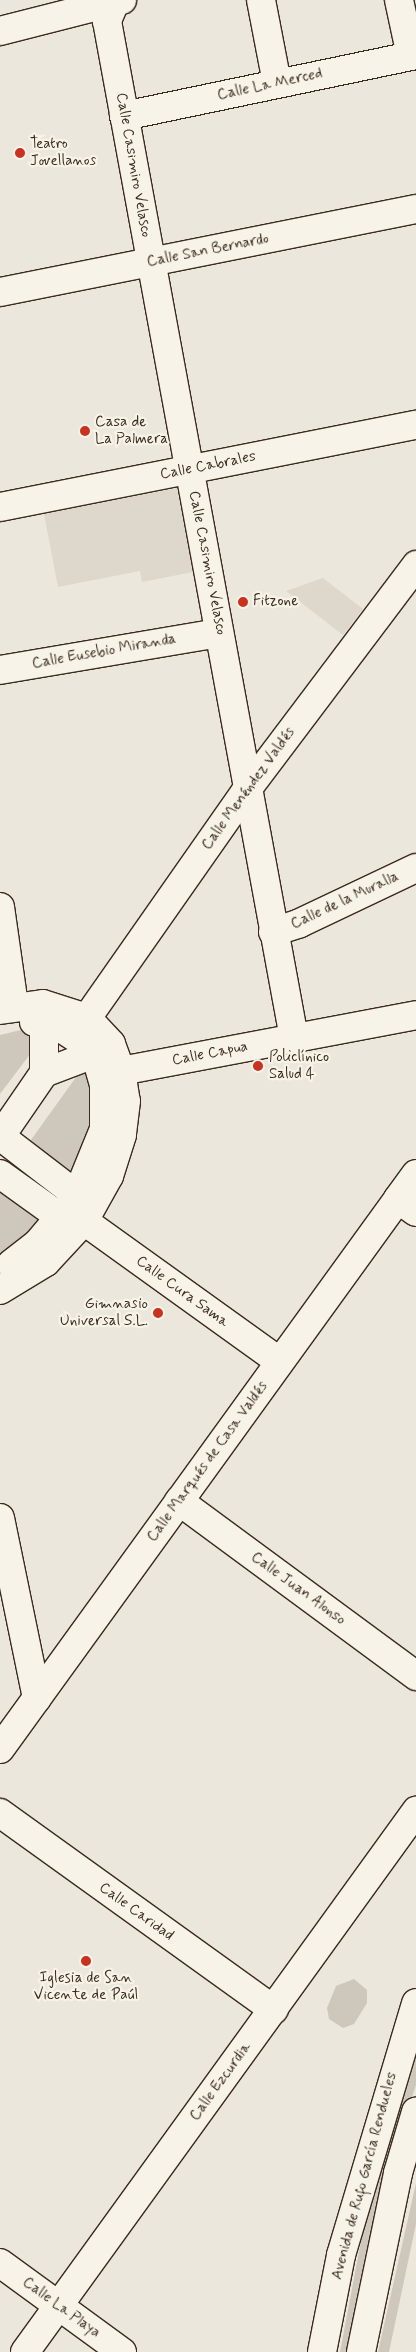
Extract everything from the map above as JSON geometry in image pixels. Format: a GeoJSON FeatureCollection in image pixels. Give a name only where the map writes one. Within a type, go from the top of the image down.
{"type":"FeatureCollection","features":[{"type":"Feature","properties":{"kind":"street"},"geometry":{"type":"LineString","coordinates":[[261,0],[277,84]]}},
{"type":"Feature","properties":{"kind":"street"},"geometry":{"type":"LineString","coordinates":[[399,0],[414,56]]}},
{"type":"Feature","properties":{"kind":"street"},"geometry":{"type":"LineString","coordinates":[[0,31],[109,6]]}},
{"type":"Feature","properties":{"kind":"street","name":"Calle Casimiro Velasco"},"geometry":{"type":"LineString","coordinates":[[109,6],[124,116],[150,262],[246,791],[294,1038]]}},
{"type":"Feature","properties":{"kind":"street","name":"Calle La Merced"},"geometry":{"type":"LineString","coordinates":[[124,116],[414,56]]}},
{"type":"Feature","properties":{"kind":"street","name":"Calle San Bernardo"},"geometry":{"type":"LineString","coordinates":[[0,292],[416,209]]}},
{"type":"Feature","properties":{"kind":"street","name":"Calle Cabrales"},"geometry":{"type":"LineString","coordinates":[[0,507],[416,425]]}},
{"type":"Feature","properties":{"kind":"street","name":"Calle Menéndez Valdés"},"geometry":{"type":"LineString","coordinates":[[87,1018],[246,791],[416,565]]}},
{"type":"Feature","properties":{"kind":"street","name":"Calle Eusebio Miranda"},"geometry":{"type":"LineString","coordinates":[[0,670],[207,635]]}},
{"type":"Feature","properties":{"kind":"street","name":"Calle de la Muralla"},"geometry":{"type":"LineString","coordinates":[[273,932],[300,923],[416,868]]}},
{"type":"Feature","properties":{"kind":"street"},"geometry":{"type":"LineString","coordinates":[[0,906],[7,1007],[43,1004],[87,1018],[111,1044],[104,1063],[106,1102],[104,1129],[77,1195],[72,1219],[0,1271]]}},
{"type":"Feature","properties":{"kind":"street","name":"Calle Capua"},"geometry":{"type":"LineString","coordinates":[[44,1073],[104,1063],[294,1038],[416,1015]]}},
{"type":"Feature","properties":{"kind":"street"},"geometry":{"type":"LineString","coordinates":[[44,1021],[44,1073],[0,1136],[77,1195]]}},
{"type":"Feature","properties":{"kind":"street"},"geometry":{"type":"LineString","coordinates":[[0,1028],[44,1021],[65,1028],[104,1063],[126,1101],[122,1136],[109,1176],[72,1219],[46,1262],[0,1290]]}},
{"type":"Feature","properties":{"kind":"street","name":"Calle Cura Sama"},"geometry":{"type":"LineString","coordinates":[[0,1174],[72,1219],[280,1362]]}},
{"type":"Feature","properties":{"kind":"street","name":"Calle Marqués de Casa Valdés"},"geometry":{"type":"LineString","coordinates":[[0,1749],[280,1362],[407,1205],[416,1174]]}},
{"type":"Feature","properties":{"kind":"street","name":"Calle Juan Alonso"},"geometry":{"type":"LineString","coordinates":[[180,1501],[416,1676]]}},
{"type":"Feature","properties":{"kind":"street"},"geometry":{"type":"LineString","coordinates":[[0,1518],[37,1698]]}},
{"type":"Feature","properties":{"kind":"street","name":"Calle Ezcurdia"},"geometry":{"type":"LineString","coordinates":[[24,2352],[274,2010],[416,1811]]}},
{"type":"Feature","properties":{"kind":"street","name":"Calle Caridad"},"geometry":{"type":"LineString","coordinates":[[0,1813],[274,2010]]}},
{"type":"Feature","properties":{"kind":"street","name":"Avenida de Rufo García Rendueles"},"geometry":{"type":"LineString","coordinates":[[322,2352],[341,2255],[416,2003]]}},
{"type":"Feature","properties":{"kind":"street","name":"Avenida de Rufo García Rendueles"},"geometry":{"type":"LineString","coordinates":[[362,2352],[398,2173],[416,2112]]}},
{"type":"Feature","properties":{"kind":"street","name":"Calle La Playa"},"geometry":{"type":"LineString","coordinates":[[0,2263],[122,2352]]}},
{"type":"Feature","properties":{"kind":"shaded area"},"geometry":{"type":"Polygon","coordinates":[[[177,488],[193,572],[142,582],[140,571],[58,587],[44,514],[177,488]]]}},
{"type":"Feature","properties":{"kind":"shaded area"},"geometry":{"type":"Polygon","coordinates":[[[323,578],[363,609],[343,635],[286,591],[323,578]]]}},
{"type":"Feature","properties":{"kind":"shaded area"},"geometry":{"type":"Polygon","coordinates":[[[33,1027],[43,1037],[0,1094],[0,1035],[33,1027]]]}},
{"type":"Feature","properties":{"kind":"shaded area"},"geometry":{"type":"Polygon","coordinates":[[[84,1066],[99,1089],[78,1186],[23,1151],[84,1066]]]}},
{"type":"Feature","properties":{"kind":"shaded area"},"geometry":{"type":"Polygon","coordinates":[[[0,1181],[51,1214],[0,1264],[0,1181]]]}},
{"type":"Feature","properties":{"kind":"shaded area"},"geometry":{"type":"Polygon","coordinates":[[[354,1979],[367,1990],[367,2003],[354,2024],[343,2028],[329,2019],[327,2008],[336,1986],[354,1979]]]}},
{"type":"Feature","properties":{"kind":"shaded area"},"geometry":{"type":"Polygon","coordinates":[[[416,2038],[416,2085],[397,2142],[352,2352],[340,2352],[365,2220],[416,2038]]]}},
{"type":"Feature","properties":{"kind":"shaded area"},"geometry":{"type":"Polygon","coordinates":[[[416,2183],[416,2224],[389,2352],[378,2352],[416,2183]]]}},
{"type":"Feature","properties":{"kind":"place","name":"Teatro Jovellanos"},"geometry":{"type":"Point","coordinates":[20,153]}},
{"type":"Feature","properties":{"kind":"place","name":"Casa de La Palmera"},"geometry":{"type":"Point","coordinates":[85,431]}},
{"type":"Feature","properties":{"kind":"place","name":"Fitzone"},"geometry":{"type":"Point","coordinates":[243,602]}},
{"type":"Feature","properties":{"kind":"place","name":"Policlínico Salud 4"},"geometry":{"type":"Point","coordinates":[258,1066]}},
{"type":"Feature","properties":{"kind":"place","name":"Gimnasio Universal S.L."},"geometry":{"type":"Point","coordinates":[158,1313]}},
{"type":"Feature","properties":{"kind":"place","name":"Iglesia de San Vicente de Paúl"},"geometry":{"type":"Point","coordinates":[86,1961]}}]}
